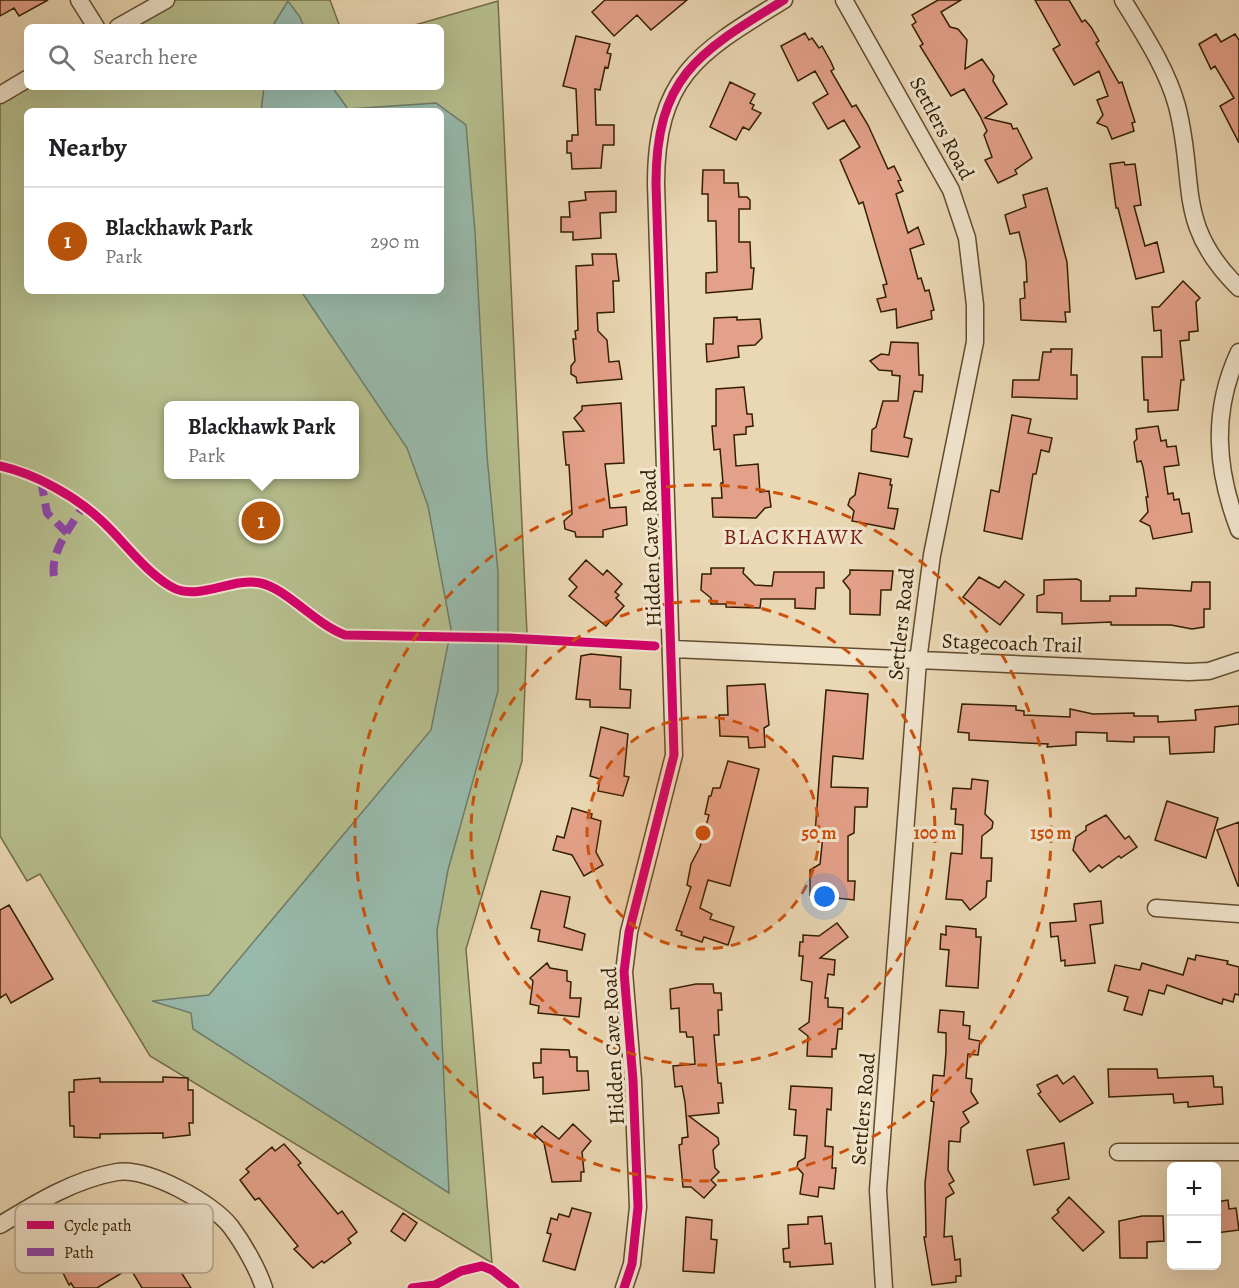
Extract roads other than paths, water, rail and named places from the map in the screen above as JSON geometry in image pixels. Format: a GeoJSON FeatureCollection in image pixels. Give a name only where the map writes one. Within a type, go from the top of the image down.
{"type":"FeatureCollection","features":[{"type":"Feature","properties":{"kind":"street"},"geometry":{"type":"LineString","coordinates":[[79,0],[94,24]]}},
{"type":"Feature","properties":{"kind":"street"},"geometry":{"type":"LineString","coordinates":[[123,24],[166,0]]}},
{"type":"Feature","properties":{"kind":"street","name":"Hidden Cave Road"},"geometry":{"type":"LineString","coordinates":[[624,1288],[632,1264],[638,1232],[638,1207],[633,1080],[624,972],[629,932],[674,755],[673,649],[656,184],[659,130],[675,89],[700,56],[726,36],[784,0]]}},
{"type":"Feature","properties":{"kind":"street","name":"Settlers Road"},"geometry":{"type":"LineString","coordinates":[[844,0],[898,91],[951,190],[967,238],[975,305],[975,342],[932,555],[918,662],[878,1190],[884,1288]]}},
{"type":"Feature","properties":{"kind":"street"},"geometry":{"type":"LineString","coordinates":[[1123,0],[1174,96],[1182,129],[1195,227],[1206,249],[1239,288]]}},
{"type":"Feature","properties":{"kind":"street"},"geometry":{"type":"LineString","coordinates":[[0,95],[24,81]]}},
{"type":"Feature","properties":{"kind":"street"},"geometry":{"type":"LineString","coordinates":[[1239,352],[1223,397],[1220,467],[1228,502],[1239,530]]}},
{"type":"Feature","properties":{"kind":"street","name":"Stagecoach Trail"},"geometry":{"type":"LineString","coordinates":[[673,649],[918,662],[1190,672],[1209,671],[1239,661]]}},
{"type":"Feature","properties":{"kind":"street"},"geometry":{"type":"LineString","coordinates":[[1156,908],[1239,914]]}},
{"type":"Feature","properties":{"kind":"street"},"geometry":{"type":"LineString","coordinates":[[1118,1152],[1239,1152]]}},
{"type":"Feature","properties":{"kind":"street"},"geometry":{"type":"LineString","coordinates":[[38,1204],[77,1183],[119,1172],[151,1177],[205,1204]]}},
{"type":"Feature","properties":{"kind":"street"},"geometry":{"type":"LineString","coordinates":[[213,1211],[230,1226],[264,1288]]}},
{"type":"Feature","properties":{"kind":"street"},"geometry":{"type":"LineString","coordinates":[[0,1225],[15,1217]]}},
{"type":"Feature","properties":{"kind":"place","name":"Blackhawk Park"},"geometry":{"type":"Point","coordinates":[261,521]}},
{"type":"Feature","properties":{"kind":"district","name":"BLACKHAWK"},"geometry":{"type":"Point","coordinates":[794,536]}}]}
